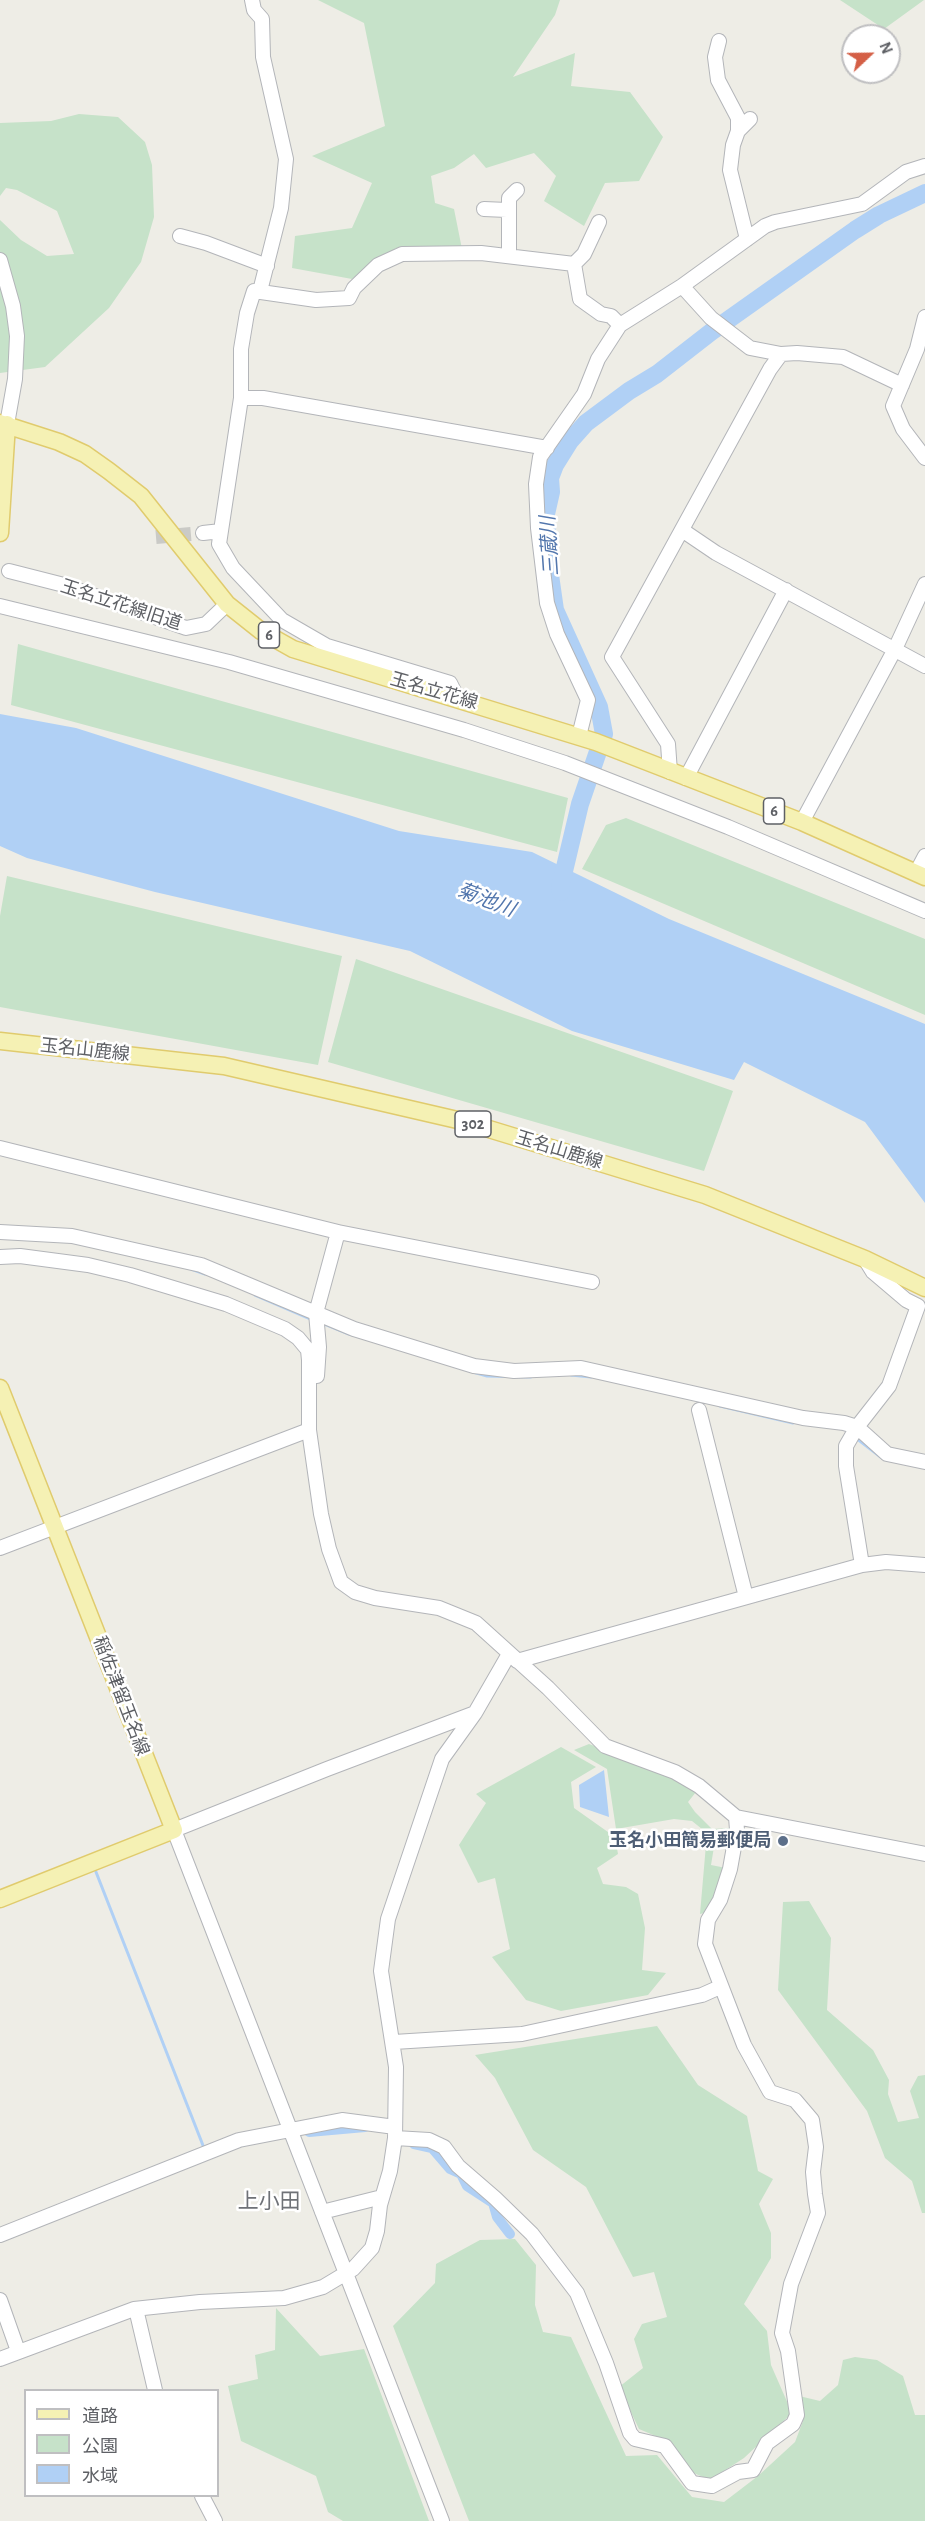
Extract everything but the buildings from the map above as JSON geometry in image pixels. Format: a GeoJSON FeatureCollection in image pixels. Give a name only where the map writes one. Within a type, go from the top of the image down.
{"type":"FeatureCollection","features":[{"type":"Feature","properties":{"kind":"main road"},"geometry":{"type":"LineString","coordinates":[[0,533],[3,424]]}},
{"type":"Feature","properties":{"kind":"main road","name":"玉名立花線"},"geometry":{"type":"LineString","coordinates":[[3,424],[49,438],[85,454],[141,496],[227,604],[261,631],[293,649],[457,697],[621,751],[802,822],[920,875]]}},
{"type":"Feature","properties":{"kind":"main road","name":"玉名山鹿線"},"geometry":{"type":"LineString","coordinates":[[0,1041],[224,1065],[466,1122],[705,1195],[865,1259],[925,1288]]}},
{"type":"Feature","properties":{"kind":"main road","name":"稲佐津留玉名線"},"geometry":{"type":"LineString","coordinates":[[0,1388],[174,1830]]}},
{"type":"Feature","properties":{"kind":"main road"},"geometry":{"type":"LineString","coordinates":[[0,1899],[174,1830]]}},
{"type":"Feature","properties":{"kind":"street"},"geometry":{"type":"LineString","coordinates":[[252,0],[254,10],[262,20],[263,57],[286,159],[281,208],[260,291]]}},
{"type":"Feature","properties":{"kind":"street"},"geometry":{"type":"LineString","coordinates":[[719,41],[715,57],[718,80],[738,118],[738,131],[733,145],[730,170],[747,239]]}},
{"type":"Feature","properties":{"kind":"street"},"geometry":{"type":"LineString","coordinates":[[738,131],[750,119]]}},
{"type":"Feature","properties":{"kind":"street"},"geometry":{"type":"LineString","coordinates":[[579,736],[588,700],[557,634],[547,603],[541,565],[536,484],[540,457],[584,394],[598,359],[620,325],[682,286],[747,239],[775,222],[862,204],[906,172],[925,166]]}},
{"type":"Feature","properties":{"kind":"street"},"geometry":{"type":"LineString","coordinates":[[509,256],[507,210],[509,198],[517,190]]}},
{"type":"Feature","properties":{"kind":"street"},"geometry":{"type":"LineString","coordinates":[[484,208],[507,210]]}},
{"type":"Feature","properties":{"kind":"street"},"geometry":{"type":"LineString","coordinates":[[574,264],[584,254],[599,222]]}},
{"type":"Feature","properties":{"kind":"street"},"geometry":{"type":"LineString","coordinates":[[180,236],[206,243],[267,266]]}},
{"type":"Feature","properties":{"kind":"street"},"geometry":{"type":"LineString","coordinates":[[457,697],[450,683],[327,646],[282,620],[233,568],[219,544],[241,398],[241,349],[247,313],[254,291],[316,300],[349,298],[354,288],[378,265],[402,254],[481,253],[574,264]]}},
{"type":"Feature","properties":{"kind":"street"},"geometry":{"type":"LineString","coordinates":[[0,260],[13,306],[17,336],[15,379],[3,424]]}},
{"type":"Feature","properties":{"kind":"street"},"geometry":{"type":"LineString","coordinates":[[574,264],[580,299],[601,314],[611,316],[620,325]]}},
{"type":"Feature","properties":{"kind":"street"},"geometry":{"type":"LineString","coordinates":[[682,286],[711,318],[750,348],[781,354],[843,357],[902,385]]}},
{"type":"Feature","properties":{"kind":"street"},"geometry":{"type":"LineString","coordinates":[[925,317],[917,349],[893,406],[903,429],[925,458]]}},
{"type":"Feature","properties":{"kind":"street"},"geometry":{"type":"LineString","coordinates":[[678,775],[668,744],[612,657],[770,369],[781,354]]}},
{"type":"Feature","properties":{"kind":"street"},"geometry":{"type":"LineString","coordinates":[[241,398],[263,398],[547,447]]}},
{"type":"Feature","properties":{"kind":"street"},"geometry":{"type":"LineString","coordinates":[[682,530],[716,553],[925,666]]}},
{"type":"Feature","properties":{"kind":"street"},"geometry":{"type":"LineString","coordinates":[[203,533],[221,531]]}},
{"type":"Feature","properties":{"kind":"street","name":"玉名立花線旧道"},"geometry":{"type":"LineString","coordinates":[[9,570],[64,585],[186,627],[206,624],[227,604]]}},
{"type":"Feature","properties":{"kind":"street"},"geometry":{"type":"LineString","coordinates":[[802,822],[895,649],[925,585]]}},
{"type":"Feature","properties":{"kind":"street"},"geometry":{"type":"LineString","coordinates":[[678,775],[786,590]]}},
{"type":"Feature","properties":{"kind":"street"},"geometry":{"type":"LineString","coordinates":[[0,606],[240,666],[464,730],[580,769],[728,827],[925,911]]}},
{"type":"Feature","properties":{"kind":"street"},"geometry":{"type":"LineString","coordinates":[[920,875],[925,856]]}},
{"type":"Feature","properties":{"kind":"street"},"geometry":{"type":"LineString","coordinates":[[0,1148],[338,1232],[592,1282]]}},
{"type":"Feature","properties":{"kind":"street"},"geometry":{"type":"LineString","coordinates":[[0,1232],[72,1236],[201,1265],[354,1329],[474,1366],[514,1371],[581,1368],[803,1418],[844,1423],[853,1433],[887,1454],[925,1462]]}},
{"type":"Feature","properties":{"kind":"street"},"geometry":{"type":"LineString","coordinates":[[309,1402],[316,1395],[318,1329],[316,1313],[338,1232]]}},
{"type":"Feature","properties":{"kind":"street"},"geometry":{"type":"LineString","coordinates":[[0,1255],[88,1265],[130,1275],[226,1304],[285,1329],[298,1338],[308,1350],[309,1430],[321,1515],[329,1549],[341,1582],[355,1592],[375,1598],[439,1608],[476,1623],[604,1746],[675,1772],[699,1786],[736,1816],[925,1854]]}},
{"type":"Feature","properties":{"kind":"street"},"geometry":{"type":"LineString","coordinates":[[862,1565],[846,1466],[846,1446],[853,1433],[889,1386],[922,1306],[906,1300],[873,1272],[865,1259]]}},
{"type":"Feature","properties":{"kind":"street"},"geometry":{"type":"LineString","coordinates":[[699,1410],[746,1597]]}},
{"type":"Feature","properties":{"kind":"street"},"geometry":{"type":"LineString","coordinates":[[0,1548],[309,1430]]}},
{"type":"Feature","properties":{"kind":"street"},"geometry":{"type":"LineString","coordinates":[[0,2359],[18,2350],[136,2308],[284,2298],[323,2287],[347,2274],[372,2248],[395,2133],[394,2042],[381,1971],[388,1919],[442,1759],[513,1658],[862,1565],[886,1562],[925,1565]]}},
{"type":"Feature","properties":{"kind":"street"},"geometry":{"type":"LineString","coordinates":[[442,2521],[174,1830],[475,1713]]}},
{"type":"Feature","properties":{"kind":"street"},"geometry":{"type":"LineString","coordinates":[[0,2235],[239,2140],[342,2120],[429,2140],[444,2148],[458,2166],[532,2234],[577,2293],[606,2363],[630,2433],[635,2439],[665,2446],[692,2483],[712,2486],[738,2472],[753,2470],[767,2443],[793,2424],[797,2415],[788,2351],[782,2333],[791,2284],[818,2213],[813,2172],[816,2147],[812,2120],[795,2100],[770,2092],[744,2045],[705,1944],[708,1920],[720,1900],[730,1869],[737,1830],[736,1816]]}},
{"type":"Feature","properties":{"kind":"street"},"geometry":{"type":"LineString","coordinates":[[394,2042],[522,2034],[702,1995],[720,1987]]}},
{"type":"Feature","properties":{"kind":"street"},"geometry":{"type":"LineString","coordinates":[[322,2212],[382,2197]]}},
{"type":"Feature","properties":{"kind":"street"},"geometry":{"type":"LineString","coordinates":[[0,2300],[18,2350]]}},
{"type":"Feature","properties":{"kind":"street"},"geometry":{"type":"LineString","coordinates":[[136,2308],[155,2389]]}},
{"type":"Feature","properties":{"kind":"street"},"geometry":{"type":"LineString","coordinates":[[202,2497],[214,2521]]}},
{"type":"Feature","properties":{"kind":"green space"},"geometry":{"type":"Polygon","coordinates":[[[318,0],[560,0],[555,15],[513,77],[575,53],[571,86],[630,92],[663,137],[639,181],[605,183],[584,226],[544,201],[556,176],[534,153],[486,168],[474,154],[454,168],[431,176],[435,203],[454,209],[462,249],[396,248],[352,279],[292,268],[295,236],[352,228],[372,183],[312,156],[385,126],[364,23],[318,0]]]}},
{"type":"Feature","properties":{"kind":"green space"},"geometry":{"type":"Polygon","coordinates":[[[840,0],[924,0],[891,24],[876,24],[840,0]]]}},
{"type":"Feature","properties":{"kind":"green space"},"geometry":{"type":"Polygon","coordinates":[[[79,114],[118,117],[145,142],[152,165],[154,217],[141,262],[109,308],[45,367],[0,373],[0,220],[21,240],[47,256],[74,254],[57,211],[17,190],[6,188],[0,196],[0,123],[51,121],[79,114]]]}},
{"type":"Feature","properties":{"kind":"green space"},"geometry":{"type":"Polygon","coordinates":[[[18,644],[568,798],[557,852],[11,705],[18,644]]]}},
{"type":"Feature","properties":{"kind":"green space"},"geometry":{"type":"Polygon","coordinates":[[[626,818],[925,939],[925,1015],[582,869],[606,825],[626,818]]]}},
{"type":"Feature","properties":{"kind":"green space"},"geometry":{"type":"Polygon","coordinates":[[[7,876],[342,956],[318,1065],[0,1007],[0,916],[7,876]]]}},
{"type":"Feature","properties":{"kind":"green space"},"geometry":{"type":"Polygon","coordinates":[[[356,959],[733,1091],[704,1171],[328,1062],[356,959]]]}},
{"type":"Feature","properties":{"kind":"green space"},"geometry":{"type":"Polygon","coordinates":[[[589,1744],[676,1776],[696,1792],[688,1802],[712,1829],[732,1828],[731,1837],[716,1835],[711,1865],[726,1868],[722,1883],[708,1912],[700,1914],[707,1833],[692,1821],[674,1819],[616,1829],[607,1769],[574,1750],[589,1744]]]}},
{"type":"Feature","properties":{"kind":"green space"},"geometry":{"type":"Polygon","coordinates":[[[561,1747],[596,1767],[571,1782],[574,1808],[615,1837],[618,1854],[597,1868],[603,1884],[626,1887],[638,1894],[645,1928],[642,1970],[666,1973],[648,1995],[561,2011],[526,2000],[492,1957],[510,1949],[495,1878],[478,1883],[459,1845],[486,1803],[476,1794],[561,1747]]]}},
{"type":"Feature","properties":{"kind":"green space"},"geometry":{"type":"Polygon","coordinates":[[[809,1901],[831,1938],[827,2010],[873,2050],[889,2080],[888,2094],[898,2122],[919,2118],[910,2091],[918,2076],[925,2075],[925,2213],[922,2213],[912,2181],[885,2158],[867,2111],[778,1990],[783,1902],[809,1901]]]}},
{"type":"Feature","properties":{"kind":"green space"},"geometry":{"type":"Polygon","coordinates":[[[657,2026],[698,2085],[747,2116],[758,2171],[773,2179],[759,2204],[771,2233],[771,2258],[744,2304],[767,2331],[771,2365],[792,2413],[744,2458],[710,2480],[689,2471],[672,2443],[639,2429],[619,2387],[643,2368],[634,2339],[642,2324],[667,2317],[654,2272],[633,2277],[586,2187],[533,2150],[495,2078],[475,2055],[657,2026]]]}},
{"type":"Feature","properties":{"kind":"green space"},"geometry":{"type":"Polygon","coordinates":[[[515,2239],[536,2265],[535,2305],[543,2332],[571,2337],[626,2456],[657,2455],[692,2497],[724,2502],[758,2476],[795,2442],[803,2421],[799,2396],[820,2401],[838,2385],[843,2360],[855,2357],[877,2360],[903,2376],[915,2415],[925,2415],[925,2521],[469,2521],[393,2326],[435,2283],[436,2264],[480,2240],[515,2239]]]}},
{"type":"Feature","properties":{"kind":"green space"},"geometry":{"type":"Polygon","coordinates":[[[276,2308],[320,2356],[364,2349],[429,2521],[343,2521],[328,2512],[316,2476],[241,2441],[228,2386],[258,2379],[255,2355],[275,2350],[276,2308]]]}},
{"type":"Feature","properties":{"kind":"water","name":"菊池川"},"geometry":{"type":"Polygon","coordinates":[[[0,714],[76,728],[399,831],[532,852],[669,919],[925,1024],[925,1203],[865,1122],[744,1062],[734,1080],[572,1031],[410,951],[155,892],[27,858],[0,846],[0,714]]]}},
{"type":"Feature","properties":{"kind":"water"},"geometry":{"type":"Polygon","coordinates":[[[604,1770],[609,1817],[580,1807],[579,1785],[604,1770]]]}},
{"type":"Feature","properties":{"kind":"waterway","name":"三蔵川"},"geometry":{"type":"LineString","coordinates":[[561,892],[560,888],[580,804],[604,734],[599,707],[555,610],[548,561],[546,514],[551,492],[550,478],[555,465],[570,441],[586,423],[629,391],[657,374],[711,332],[855,230],[879,215],[925,193]]}},
{"type":"Feature","properties":{"kind":"waterway"},"geometry":{"type":"LineString","coordinates":[[191,1269],[205,1274]]}},
{"type":"Feature","properties":{"kind":"waterway"},"geometry":{"type":"LineString","coordinates":[[255,1295],[313,1320]]}},
{"type":"Feature","properties":{"kind":"waterway"},"geometry":{"type":"LineString","coordinates":[[322,1323],[349,1334]]}},
{"type":"Feature","properties":{"kind":"waterway"},"geometry":{"type":"LineString","coordinates":[[473,1372],[487,1376],[531,1377]]}},
{"type":"Feature","properties":{"kind":"waterway"},"geometry":{"type":"LineString","coordinates":[[571,1375],[591,1377]]}},
{"type":"Feature","properties":{"kind":"waterway"},"geometry":{"type":"LineString","coordinates":[[720,1406],[793,1423]]}},
{"type":"Feature","properties":{"kind":"waterway"},"geometry":{"type":"LineString","coordinates":[[856,1438],[882,1458]]}},
{"type":"Feature","properties":{"kind":"waterway"},"geometry":{"type":"LineString","coordinates":[[96,1872],[204,2148]]}},
{"type":"Feature","properties":{"kind":"waterway"},"geometry":{"type":"LineString","coordinates":[[309,2132],[365,2127]]}},
{"type":"Feature","properties":{"kind":"waterway"},"geometry":{"type":"LineString","coordinates":[[414,2144],[432,2148],[450,2169],[461,2174],[467,2186],[493,2203],[497,2217],[510,2234]]}},
{"type":"Feature","properties":{"kind":"tunnel"},"geometry":{"type":"LineString","coordinates":[[156,537],[203,533]]}},
{"type":"Feature","properties":{"kind":"place","name":"玉名小田簡易郵便局"},"geometry":{"type":"Point","coordinates":[783,1841]}},
{"type":"Feature","properties":{"kind":"district","name":"上小田"},"geometry":{"type":"Point","coordinates":[269,2202]}}]}
